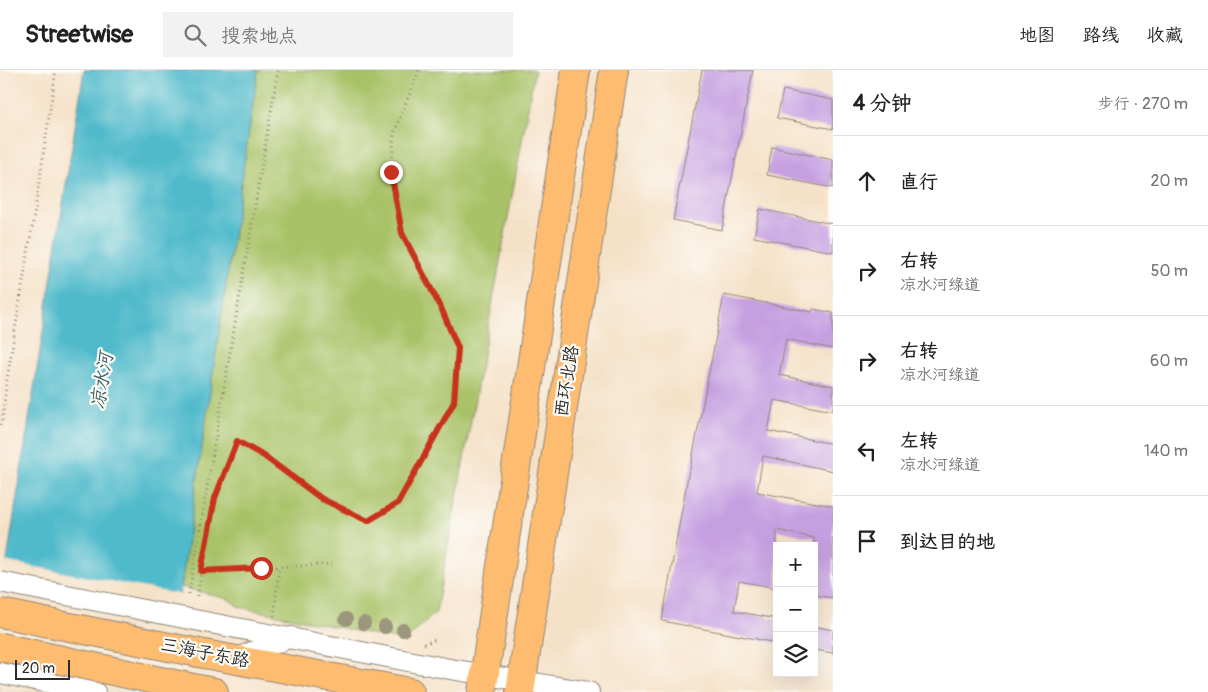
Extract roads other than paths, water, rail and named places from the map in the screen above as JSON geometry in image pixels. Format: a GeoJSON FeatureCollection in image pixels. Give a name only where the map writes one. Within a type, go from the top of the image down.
{"type":"FeatureCollection","features":[{"type":"Feature","properties":{"kind":"main road","name":"西环北路"},"geometry":{"type":"LineString","coordinates":[[484,683],[576,70]]}},
{"type":"Feature","properties":{"kind":"main road","name":"西环北路"},"geometry":{"type":"LineString","coordinates":[[521,686],[614,70]]}},
{"type":"Feature","properties":{"kind":"main road","name":"三海子东路"},"geometry":{"type":"LineString","coordinates":[[0,613],[199,653],[410,692]]}},
{"type":"Feature","properties":{"kind":"main road","name":"三海子东路"},"geometry":{"type":"LineString","coordinates":[[0,647],[204,690]]}},
{"type":"Feature","properties":{"kind":"street"},"geometry":{"type":"LineString","coordinates":[[0,582],[292,637],[484,683],[589,692]]}},
{"type":"Feature","properties":{"kind":"street"},"geometry":{"type":"LineString","coordinates":[[234,659],[292,637]]}},
{"type":"Feature","properties":{"kind":"street"},"geometry":{"type":"LineString","coordinates":[[0,673],[95,692]]}},
{"type":"Feature","properties":{"kind":"water","name":"凉水河"},"geometry":{"type":"Polygon","coordinates":[[[84,70],[258,70],[164,692],[0,692],[0,605],[84,70]]]}}]}
